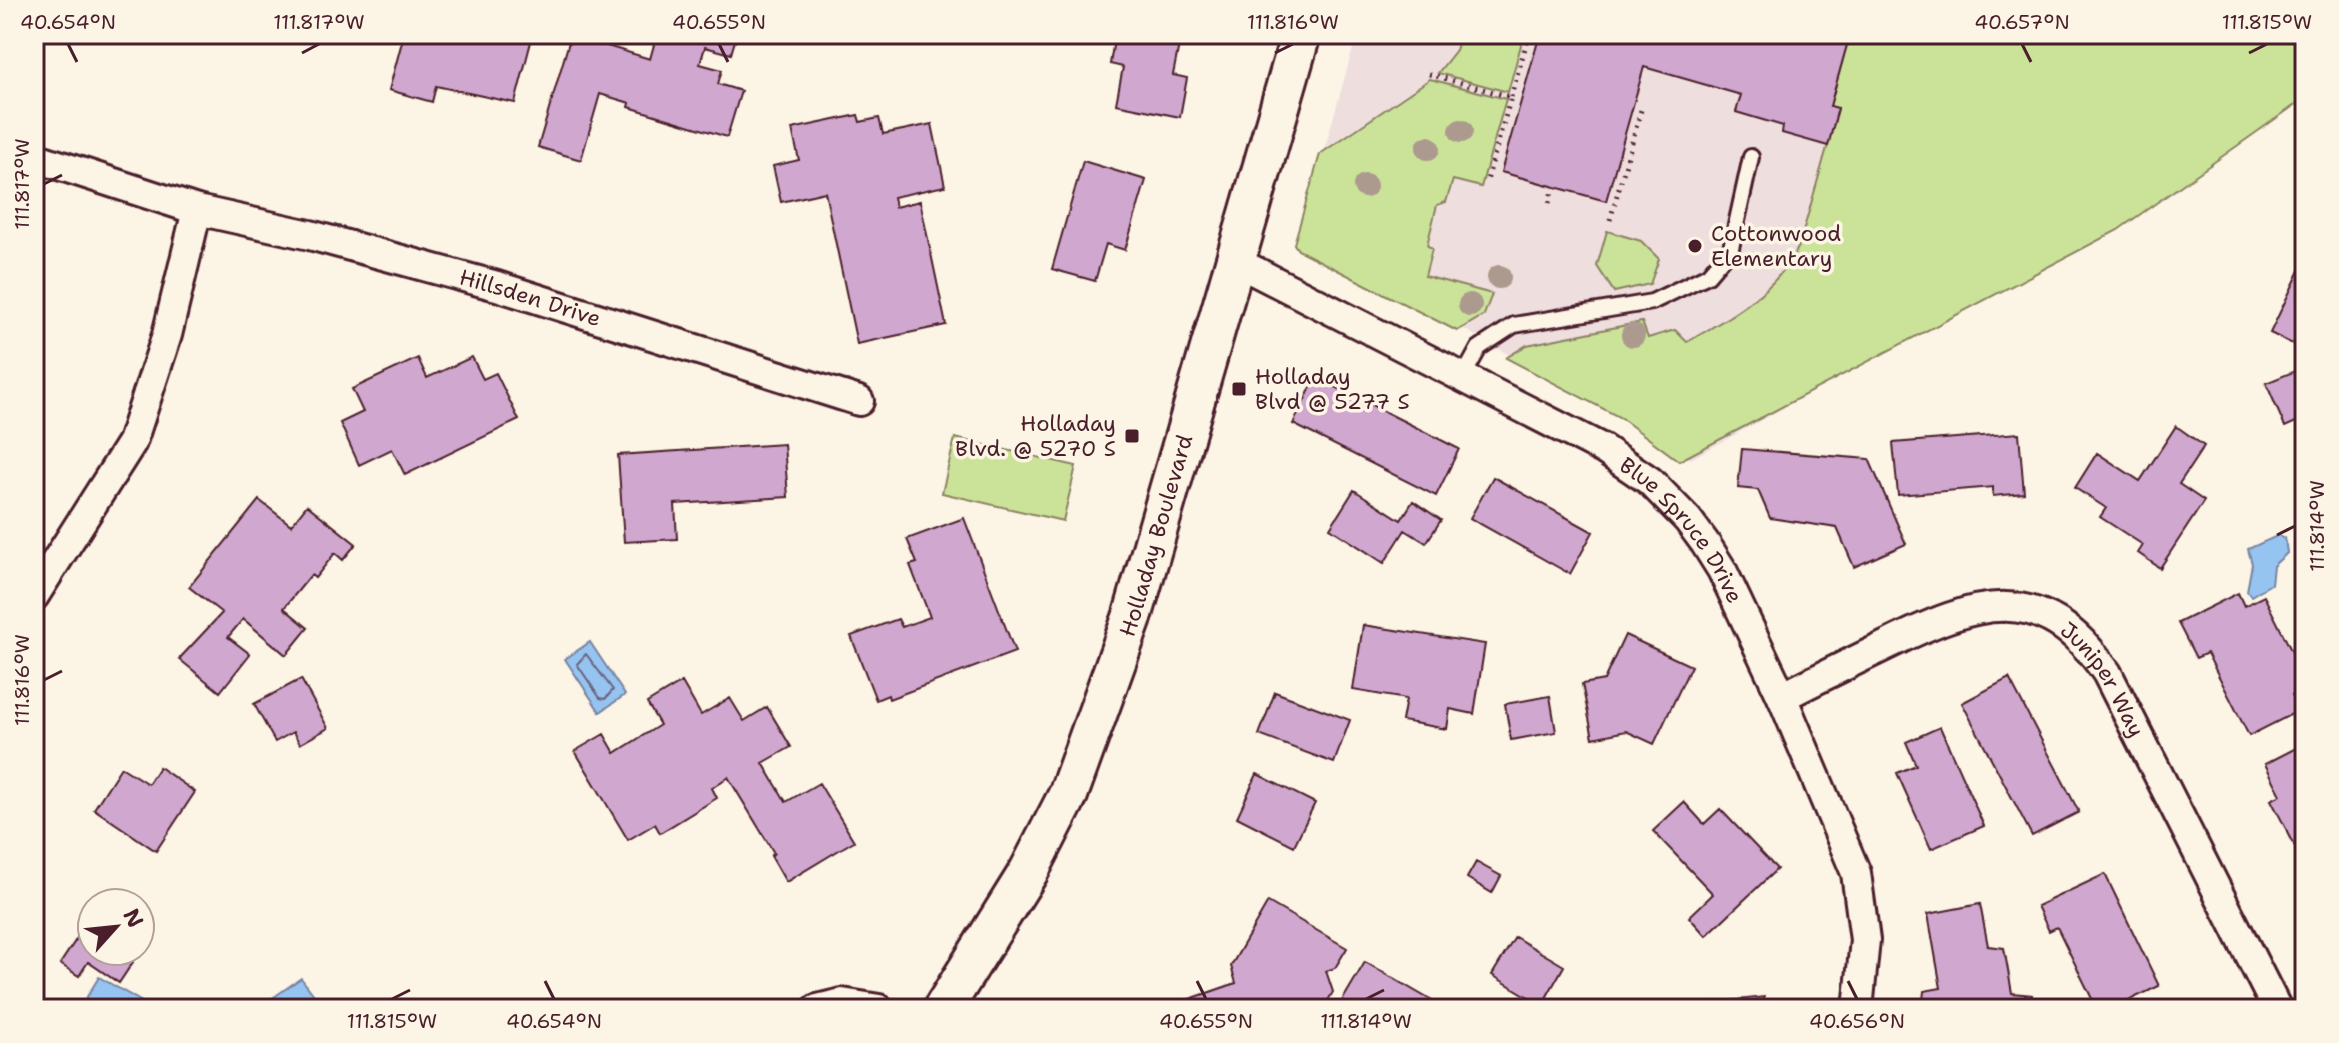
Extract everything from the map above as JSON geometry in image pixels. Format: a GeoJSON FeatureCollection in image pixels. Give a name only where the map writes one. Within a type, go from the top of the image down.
{"type":"FeatureCollection","features":[{"type":"Feature","properties":{"kind":"main road","name":"Holladay Boulevard"},"geometry":{"type":"LineString","coordinates":[[943,1009],[1029,871],[1085,755],[1132,618],[1301,34]]}},
{"type":"Feature","properties":{"kind":"street","name":"Hillsden Drive"},"geometry":{"type":"LineString","coordinates":[[34,157],[197,210],[310,235],[497,286],[859,401]]}},
{"type":"Feature","properties":{"kind":"street"},"geometry":{"type":"LineString","coordinates":[[34,596],[132,442],[167,335],[197,210]]}},
{"type":"Feature","properties":{"kind":"street","name":"Blue Spruce Drive"},"geometry":{"type":"LineString","coordinates":[[1237,262],[1603,449],[1670,499],[1722,570],[1782,697],[1856,873],[1865,940],[1858,1009]]}},
{"type":"Feature","properties":{"kind":"street","name":"Juniper Way"},"geometry":{"type":"LineString","coordinates":[[1782,697],[1931,623],[1974,608],[2020,609],[2062,626],[2095,655],[2107,673],[2277,1009]]}},
{"type":"Feature","properties":{"kind":"street"},"geometry":{"type":"LineString","coordinates":[[817,1009],[842,1003],[879,1009]]}},
{"type":"Feature","properties":{"kind":"lane"},"geometry":{"type":"LineString","coordinates":[[1463,377],[1479,348],[1514,325],[1652,302],[1708,275],[1731,248],[1751,157]]}},
{"type":"Feature","properties":{"kind":"path"},"geometry":{"type":"LineString","coordinates":[[1486,184],[1529,34]]}},
{"type":"Feature","properties":{"kind":"path"},"geometry":{"type":"LineString","coordinates":[[1429,74],[1511,97]]}},
{"type":"Feature","properties":{"kind":"path"},"geometry":{"type":"LineString","coordinates":[[1610,220],[1641,110]]}},
{"type":"Feature","properties":{"kind":"path"},"geometry":{"type":"LineString","coordinates":[[1549,203],[1553,187]]}},
{"type":"Feature","properties":{"kind":"shaded area","name":"Cottonwood Elementary"},"geometry":{"type":"Polygon","coordinates":[[[1357,34],[2305,34],[2057,256],[1691,459],[1300,235],[1357,34]]]}},
{"type":"Feature","properties":{"kind":"green space"},"geometry":{"type":"Polygon","coordinates":[[[1461,34],[1524,34],[1508,92],[1438,73],[1456,50],[1461,34]]]}},
{"type":"Feature","properties":{"kind":"green space"},"geometry":{"type":"Polygon","coordinates":[[[1850,34],[2305,34],[2305,98],[2118,230],[1679,461],[1621,418],[1506,358],[1527,345],[1642,322],[1648,338],[1675,330],[1687,342],[1735,313],[1765,290],[1799,246],[1838,109],[1830,106],[1850,34]]]}},
{"type":"Feature","properties":{"kind":"green space"},"geometry":{"type":"Polygon","coordinates":[[[1430,79],[1506,99],[1481,187],[1453,180],[1446,202],[1437,205],[1427,245],[1432,249],[1425,276],[1492,294],[1484,315],[1457,331],[1298,250],[1294,244],[1320,154],[1430,79]]]}},
{"type":"Feature","properties":{"kind":"green space"},"geometry":{"type":"Polygon","coordinates":[[[1607,231],[1641,241],[1659,259],[1650,284],[1614,292],[1597,266],[1607,231]]]}},
{"type":"Feature","properties":{"kind":"green space"},"geometry":{"type":"Polygon","coordinates":[[[955,438],[1076,466],[1063,521],[942,493],[955,438]]]}},
{"type":"Feature","properties":{"kind":"water"},"geometry":{"type":"Polygon","coordinates":[[[2279,535],[2285,538],[2287,553],[2273,566],[2271,584],[2251,596],[2247,591],[2252,564],[2248,549],[2279,535]]]}},
{"type":"Feature","properties":{"kind":"water"},"geometry":{"type":"Polygon","coordinates":[[[590,642],[625,695],[600,712],[565,659],[590,642]]]}},
{"type":"Feature","properties":{"kind":"water"},"geometry":{"type":"Polygon","coordinates":[[[99,977],[154,1009],[100,1009],[85,1000],[99,977]]]}},
{"type":"Feature","properties":{"kind":"water"},"geometry":{"type":"Polygon","coordinates":[[[301,978],[317,999],[303,1009],[257,1009],[301,978]]]}},
{"type":"Feature","properties":{"kind":"building"},"geometry":{"type":"Polygon","coordinates":[[[404,34],[533,34],[515,103],[436,86],[432,102],[389,90],[404,34]]]}},
{"type":"Feature","properties":{"kind":"building"},"geometry":{"type":"Polygon","coordinates":[[[657,34],[737,34],[731,54],[705,47],[700,64],[722,70],[718,84],[741,91],[727,137],[629,107],[630,103],[600,94],[581,160],[538,147],[571,35],[650,59],[657,34]]]}},
{"type":"Feature","properties":{"kind":"building"},"geometry":{"type":"Polygon","coordinates":[[[1115,34],[1181,34],[1173,75],[1187,78],[1180,117],[1116,104],[1123,67],[1110,64],[1115,34]]]}},
{"type":"Feature","properties":{"kind":"building"},"geometry":{"type":"Polygon","coordinates":[[[1540,34],[1850,34],[1830,106],[1838,108],[1828,146],[1782,133],[1783,126],[1736,112],[1741,95],[1644,67],[1606,201],[1501,172],[1540,34]]]}},
{"type":"Feature","properties":{"kind":"building"},"geometry":{"type":"Polygon","coordinates":[[[858,115],[860,122],[879,118],[883,134],[932,124],[945,186],[893,197],[895,207],[920,201],[946,325],[857,344],[825,192],[781,202],[773,166],[799,160],[792,129],[858,115]]]}},
{"type":"Feature","properties":{"kind":"building"},"geometry":{"type":"Polygon","coordinates":[[[1083,161],[1146,180],[1125,250],[1106,244],[1095,281],[1052,269],[1083,161]]]}},
{"type":"Feature","properties":{"kind":"building"},"geometry":{"type":"Polygon","coordinates":[[[2305,260],[2305,350],[2270,333],[2305,260]]]}},
{"type":"Feature","properties":{"kind":"building"},"geometry":{"type":"Polygon","coordinates":[[[472,357],[483,379],[496,373],[519,420],[405,475],[392,449],[359,465],[340,423],[363,412],[352,389],[418,358],[427,378],[472,357]]]}},
{"type":"Feature","properties":{"kind":"building"},"geometry":{"type":"Polygon","coordinates":[[[2305,367],[2305,418],[2285,427],[2266,383],[2305,367]]]}},
{"type":"Feature","properties":{"kind":"building"},"geometry":{"type":"Polygon","coordinates":[[[1316,377],[1459,449],[1436,496],[1293,424],[1316,377]]]}},
{"type":"Feature","properties":{"kind":"building"},"geometry":{"type":"Polygon","coordinates":[[[2176,426],[2204,446],[2179,484],[2204,501],[2160,568],[2138,553],[2143,545],[2100,517],[2106,508],[2075,488],[2097,453],[2140,481],[2176,426]]]}},
{"type":"Feature","properties":{"kind":"building"},"geometry":{"type":"Polygon","coordinates":[[[2019,433],[2024,493],[1993,496],[1993,487],[1898,495],[1893,443],[2019,433]]]}},
{"type":"Feature","properties":{"kind":"building"},"geometry":{"type":"Polygon","coordinates":[[[784,444],[788,497],[675,504],[677,539],[624,542],[618,455],[784,444]]]}},
{"type":"Feature","properties":{"kind":"building"},"geometry":{"type":"Polygon","coordinates":[[[1742,449],[1869,459],[1906,544],[1854,567],[1837,528],[1770,518],[1758,490],[1738,488],[1742,449]]]}},
{"type":"Feature","properties":{"kind":"building"},"geometry":{"type":"Polygon","coordinates":[[[1493,477],[1593,532],[1570,574],[1470,518],[1493,477]]]}},
{"type":"Feature","properties":{"kind":"building"},"geometry":{"type":"Polygon","coordinates":[[[1354,490],[1401,520],[1413,501],[1441,520],[1426,543],[1405,530],[1384,563],[1330,528],[1354,490]]]}},
{"type":"Feature","properties":{"kind":"building"},"geometry":{"type":"Polygon","coordinates":[[[259,500],[291,525],[307,505],[356,544],[343,560],[335,553],[315,578],[311,575],[284,608],[308,628],[286,655],[243,619],[228,637],[250,654],[220,692],[179,659],[222,613],[189,587],[259,500]]]}},
{"type":"Feature","properties":{"kind":"building"},"geometry":{"type":"Polygon","coordinates":[[[964,518],[1015,652],[889,699],[888,695],[876,700],[851,636],[898,619],[902,627],[930,617],[910,565],[917,563],[907,539],[964,518]]]}},
{"type":"Feature","properties":{"kind":"building"},"geometry":{"type":"Polygon","coordinates":[[[2238,593],[2244,606],[2264,596],[2305,678],[2305,688],[2292,695],[2300,710],[2249,736],[2207,653],[2196,658],[2178,623],[2238,593]]]}},
{"type":"Feature","properties":{"kind":"building"},"geometry":{"type":"Polygon","coordinates":[[[1363,625],[1485,644],[1474,714],[1450,709],[1447,729],[1402,721],[1406,699],[1353,690],[1363,625]]]}},
{"type":"Feature","properties":{"kind":"building"},"geometry":{"type":"Polygon","coordinates":[[[1625,635],[1691,666],[1654,744],[1626,731],[1593,738],[1582,684],[1604,680],[1625,635]]]}},
{"type":"Feature","properties":{"kind":"building"},"geometry":{"type":"Polygon","coordinates":[[[2009,678],[2079,812],[2032,836],[1962,703],[2009,678]]]}},
{"type":"Feature","properties":{"kind":"building"},"geometry":{"type":"Polygon","coordinates":[[[301,679],[328,728],[300,744],[293,732],[275,742],[254,704],[301,679]]]}},
{"type":"Feature","properties":{"kind":"building"},"geometry":{"type":"Polygon","coordinates":[[[682,682],[701,715],[730,698],[744,721],[767,707],[791,747],[763,763],[786,802],[819,783],[854,841],[786,882],[771,856],[774,853],[728,777],[712,788],[717,798],[660,833],[655,824],[628,840],[575,751],[604,734],[615,753],[660,725],[647,703],[682,682]]]}},
{"type":"Feature","properties":{"kind":"building"},"geometry":{"type":"Polygon","coordinates":[[[1275,692],[1350,720],[1334,763],[1259,735],[1275,692]]]}},
{"type":"Feature","properties":{"kind":"building"},"geometry":{"type":"Polygon","coordinates":[[[1550,696],[1556,732],[1511,740],[1505,704],[1550,696]]]}},
{"type":"Feature","properties":{"kind":"building"},"geometry":{"type":"Polygon","coordinates":[[[1940,727],[1984,826],[1931,849],[1897,773],[1916,765],[1906,742],[1940,727]]]}},
{"type":"Feature","properties":{"kind":"building"},"geometry":{"type":"Polygon","coordinates":[[[2302,745],[2305,752],[2305,865],[2271,800],[2281,795],[2265,764],[2302,745]]]}},
{"type":"Feature","properties":{"kind":"building"},"geometry":{"type":"Polygon","coordinates":[[[121,767],[148,784],[159,767],[195,792],[156,851],[94,809],[121,767]]]}},
{"type":"Feature","properties":{"kind":"building"},"geometry":{"type":"Polygon","coordinates":[[[1257,774],[1315,803],[1294,846],[1237,817],[1257,774]]]}},
{"type":"Feature","properties":{"kind":"building"},"geometry":{"type":"Polygon","coordinates":[[[1684,802],[1704,824],[1720,809],[1777,869],[1706,936],[1689,917],[1713,894],[1653,831],[1684,802]]]}},
{"type":"Feature","properties":{"kind":"building"},"geometry":{"type":"Polygon","coordinates":[[[1476,862],[1501,876],[1492,893],[1467,878],[1476,862]]]}},
{"type":"Feature","properties":{"kind":"building"},"geometry":{"type":"Polygon","coordinates":[[[2105,874],[2159,986],[2111,1009],[2097,1009],[2057,927],[2049,931],[2037,906],[2105,874]]]}},
{"type":"Feature","properties":{"kind":"building"},"geometry":{"type":"Polygon","coordinates":[[[1268,902],[1347,948],[1335,968],[1326,971],[1333,992],[1323,1009],[1161,1009],[1236,983],[1231,966],[1268,902]]]}},
{"type":"Feature","properties":{"kind":"building"},"geometry":{"type":"Polygon","coordinates":[[[1980,904],[1988,946],[2004,948],[2012,993],[2032,995],[2030,1009],[1922,1009],[1924,991],[1941,988],[1928,914],[1980,904]]]}},
{"type":"Feature","properties":{"kind":"building"},"geometry":{"type":"Polygon","coordinates":[[[1515,937],[1564,966],[1542,1005],[1492,975],[1515,937]]]}},
{"type":"Feature","properties":{"kind":"building"},"geometry":{"type":"Polygon","coordinates":[[[76,940],[76,967],[85,967],[79,976],[60,964],[76,940]]]}},
{"type":"Feature","properties":{"kind":"building"},"geometry":{"type":"Polygon","coordinates":[[[1365,962],[1446,1009],[1345,1009],[1339,1006],[1365,962]]]}},
{"type":"Feature","properties":{"kind":"building"},"geometry":{"type":"Polygon","coordinates":[[[95,967],[130,967],[119,983],[95,967]]]}},
{"type":"Feature","properties":{"kind":"building"},"geometry":{"type":"Polygon","coordinates":[[[1764,997],[1766,1009],[1684,1009],[1683,1006],[1764,997]]]}},
{"type":"Feature","properties":{"kind":"place","name":"Cottonwood Elementary"},"geometry":{"type":"Point","coordinates":[1695,246]}},
{"type":"Feature","properties":{"kind":"place","name":"Holladay Blvd @ 5277 S"},"geometry":{"type":"Point","coordinates":[1239,389]}},
{"type":"Feature","properties":{"kind":"place","name":"Holladay Blvd. @ 5270 S"},"geometry":{"type":"Point","coordinates":[1132,436]}}]}
